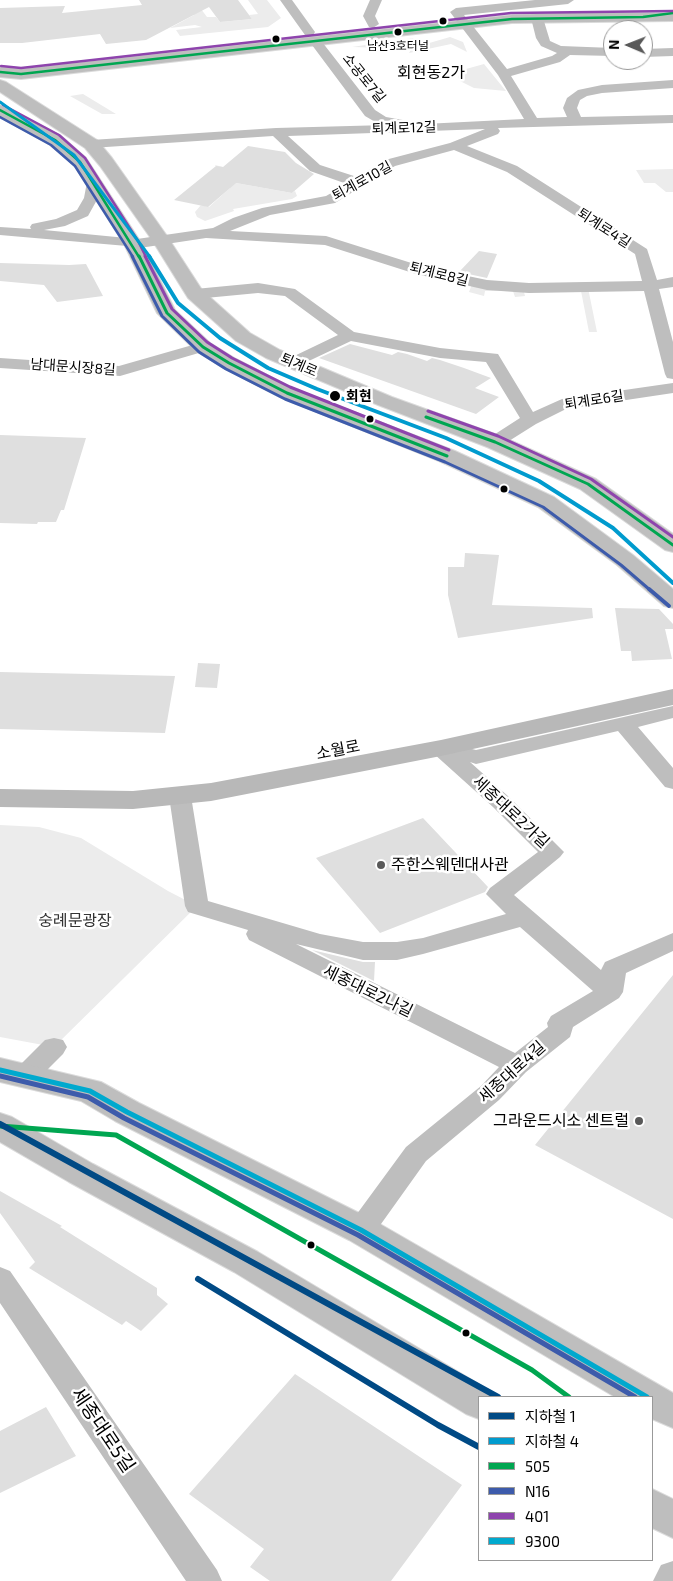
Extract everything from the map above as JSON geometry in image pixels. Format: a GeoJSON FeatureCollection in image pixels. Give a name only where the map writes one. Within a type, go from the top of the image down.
{"type":"FeatureCollection","features":[{"type":"Feature","properties":{"kind":"main road"},"geometry":{"type":"LineString","coordinates":[[0,71],[621,0]]}},
{"type":"Feature","properties":{"kind":"main road"},"geometry":{"type":"LineString","coordinates":[[661,0],[673,3]]}},
{"type":"Feature","properties":{"kind":"main road"},"geometry":{"type":"LineString","coordinates":[[643,17],[673,13]]}},
{"type":"Feature","properties":{"kind":"main road"},"geometry":{"type":"LineString","coordinates":[[312,36],[373,24],[460,19],[673,17]]}},
{"type":"Feature","properties":{"kind":"main road"},"geometry":{"type":"LineString","coordinates":[[0,60],[29,68]]}},
{"type":"Feature","properties":{"kind":"main road"},"geometry":{"type":"LineString","coordinates":[[0,98],[13,98],[33,111],[49,100],[66,74],[82,62]]}},
{"type":"Feature","properties":{"kind":"main road","name":"퇴계로"},"geometry":{"type":"LineString","coordinates":[[0,85],[49,100],[106,162],[161,240],[195,294],[243,337],[273,354],[294,363],[385,401],[495,442],[588,484],[670,539]]}},
{"type":"Feature","properties":{"kind":"main road","name":"퇴계로"},"geometry":{"type":"LineString","coordinates":[[0,110],[54,140],[80,162],[132,243],[167,313],[203,347],[229,363],[287,393],[447,456],[546,502],[625,560],[673,601]]}},
{"type":"Feature","properties":{"kind":"main road","name":"소월로"},"geometry":{"type":"LineString","coordinates":[[0,785],[124,785],[196,779],[673,686]]}},
{"type":"Feature","properties":{"kind":"main road","name":"소월로"},"geometry":{"type":"LineString","coordinates":[[0,798],[110,800],[180,796],[211,792],[440,748],[673,697]]}},
{"type":"Feature","properties":{"kind":"main road"},"geometry":{"type":"LineString","coordinates":[[13,1072],[90,1091],[144,1121],[361,1230],[645,1396]]}},
{"type":"Feature","properties":{"kind":"main road"},"geometry":{"type":"LineString","coordinates":[[0,1126],[81,1173],[246,1262],[478,1402]]}},
{"type":"Feature","properties":{"kind":"main road"},"geometry":{"type":"LineString","coordinates":[[0,1148],[29,1152],[81,1173]]}},
{"type":"Feature","properties":{"kind":"main road"},"geometry":{"type":"LineString","coordinates":[[653,1401],[673,1412]]}},
{"type":"Feature","properties":{"kind":"main road"},"geometry":{"type":"LineString","coordinates":[[653,1508],[673,1520]]}},
{"type":"Feature","properties":{"kind":"street","name":"소공로7길"},"geometry":{"type":"LineString","coordinates":[[286,0],[370,112],[382,120],[426,128]]}},
{"type":"Feature","properties":{"kind":"street"},"geometry":{"type":"LineString","coordinates":[[373,24],[370,16],[376,0]]}},
{"type":"Feature","properties":{"kind":"street"},"geometry":{"type":"LineString","coordinates":[[533,122],[504,74],[456,12],[568,0]]}},
{"type":"Feature","properties":{"kind":"street"},"geometry":{"type":"LineString","coordinates":[[537,18],[545,43],[557,49],[567,51],[603,52]]}},
{"type":"Feature","properties":{"kind":"street"},"geometry":{"type":"LineString","coordinates":[[504,74],[556,59],[567,51]]}},
{"type":"Feature","properties":{"kind":"street"},"geometry":{"type":"LineString","coordinates":[[653,52],[673,52]]}},
{"type":"Feature","properties":{"kind":"street"},"geometry":{"type":"LineString","coordinates":[[576,122],[570,108],[574,98],[583,92],[673,84]]}},
{"type":"Feature","properties":{"kind":"street","name":"퇴계로12길"},"geometry":{"type":"LineString","coordinates":[[276,132],[338,128],[364,119],[370,112]]}},
{"type":"Feature","properties":{"kind":"street","name":"퇴계로12길"},"geometry":{"type":"LineString","coordinates":[[84,140],[502,125],[533,122],[673,119]]}},
{"type":"Feature","properties":{"kind":"street","name":"퇴계로10길"},"geometry":{"type":"LineString","coordinates":[[0,230],[132,243],[208,234],[267,211],[330,200],[356,182],[390,163],[455,146],[485,135],[502,125]]}},
{"type":"Feature","properties":{"kind":"street"},"geometry":{"type":"LineString","coordinates":[[276,132],[315,168],[356,182]]}},
{"type":"Feature","properties":{"kind":"street","name":"퇴계로4길"},"geometry":{"type":"LineString","coordinates":[[455,146],[512,168],[642,252],[673,374]]}},
{"type":"Feature","properties":{"kind":"street"},"geometry":{"type":"LineString","coordinates":[[0,230],[70,220],[88,208],[94,182]]}},
{"type":"Feature","properties":{"kind":"street","name":"퇴계로8길"},"geometry":{"type":"LineString","coordinates":[[208,234],[326,241],[421,271],[487,285],[529,288],[651,286],[673,282]]}},
{"type":"Feature","properties":{"kind":"street"},"geometry":{"type":"LineString","coordinates":[[195,294],[258,288],[290,292],[349,336],[440,353],[492,358],[530,420]]}},
{"type":"Feature","properties":{"kind":"street"},"geometry":{"type":"LineString","coordinates":[[294,363],[349,336]]}},
{"type":"Feature","properties":{"kind":"street","name":"남대문시장8길"},"geometry":{"type":"LineString","coordinates":[[0,363],[120,371],[203,347]]}},
{"type":"Feature","properties":{"kind":"street","name":"퇴계로6길"},"geometry":{"type":"LineString","coordinates":[[495,442],[530,420],[562,404],[673,388]]}},
{"type":"Feature","properties":{"kind":"street","name":"소월로"},"geometry":{"type":"LineString","coordinates":[[440,748],[476,757],[673,712]]}},
{"type":"Feature","properties":{"kind":"street"},"geometry":{"type":"LineString","coordinates":[[624,724],[673,782]]}},
{"type":"Feature","properties":{"kind":"street","name":"세종대로2가길"},"geometry":{"type":"LineString","coordinates":[[440,748],[491,793],[552,852],[522,878],[498,894],[610,992]]}},
{"type":"Feature","properties":{"kind":"street"},"geometry":{"type":"LineString","coordinates":[[180,796],[208,909],[319,942],[363,950],[388,951],[422,946],[525,917]]}},
{"type":"Feature","properties":{"kind":"street","name":"세종대로2나길"},"geometry":{"type":"LineString","coordinates":[[208,909],[517,1065]]}},
{"type":"Feature","properties":{"kind":"street"},"geometry":{"type":"LineString","coordinates":[[610,992],[614,968],[673,941]]}},
{"type":"Feature","properties":{"kind":"street","name":"세종대로4길"},"geometry":{"type":"LineString","coordinates":[[361,1230],[416,1154],[490,1093],[517,1065],[560,1030],[560,1023],[610,992]]}},
{"type":"Feature","properties":{"kind":"street"},"geometry":{"type":"LineString","coordinates":[[13,1072],[54,1047]]}},
{"type":"Feature","properties":{"kind":"street","name":"세종대로5길"},"geometry":{"type":"LineString","coordinates":[[0,1279],[205,1581]]}},
{"type":"Feature","properties":{"kind":"street"},"geometry":{"type":"LineString","coordinates":[[670,1581],[673,1576]]}},
{"type":"Feature","properties":{"kind":"green space"},"geometry":{"type":"Polygon","coordinates":[[[184,0],[201,9],[207,17],[216,17],[220,22],[252,19],[249,15],[258,14],[248,0],[267,0],[281,18],[268,27],[180,36],[176,30],[202,27],[195,25],[170,28],[194,15],[184,0]]]}},
{"type":"Feature","properties":{"kind":"green space"},"geometry":{"type":"Polygon","coordinates":[[[450,37],[463,42],[467,52],[451,44],[409,53],[412,48],[450,37]]]}},
{"type":"Feature","properties":{"kind":"green space"},"geometry":{"type":"Polygon","coordinates":[[[413,38],[418,39],[390,48],[352,47],[413,38]]]}},
{"type":"Feature","properties":{"kind":"green space"},"geometry":{"type":"Polygon","coordinates":[[[484,64],[506,91],[474,88],[460,81],[458,77],[460,72],[484,64]]]}},
{"type":"Feature","properties":{"kind":"green space"},"geometry":{"type":"Polygon","coordinates":[[[83,94],[116,114],[102,114],[70,96],[83,94]]]}},
{"type":"Feature","properties":{"kind":"green space"},"geometry":{"type":"Polygon","coordinates":[[[215,165],[223,167],[236,183],[292,193],[295,191],[297,196],[292,199],[233,209],[234,211],[205,221],[197,217],[195,212],[201,205],[209,207],[230,188],[215,165]]]}},
{"type":"Feature","properties":{"kind":"green space"},"geometry":{"type":"Polygon","coordinates":[[[673,169],[673,192],[666,192],[655,183],[644,183],[636,170],[673,169]]]}},
{"type":"Feature","properties":{"kind":"green space"},"geometry":{"type":"Polygon","coordinates":[[[472,284],[588,288],[597,332],[589,332],[581,291],[524,292],[525,296],[515,297],[513,291],[485,291],[484,296],[469,292],[472,284]]]}},
{"type":"Feature","properties":{"kind":"green space","name":"숭례문광장"},"geometry":{"type":"Polygon","coordinates":[[[0,825],[39,827],[81,838],[168,891],[197,906],[54,1047],[0,1037],[0,825]]]}},
{"type":"Feature","properties":{"kind":"building"},"geometry":{"type":"Polygon","coordinates":[[[139,0],[238,0],[252,19],[220,22],[209,7],[146,40],[106,44],[100,34],[22,43],[0,43],[0,8],[65,6],[62,13],[142,5],[139,0]]]}},
{"type":"Feature","properties":{"kind":"building"},"geometry":{"type":"Polygon","coordinates":[[[248,146],[285,152],[296,163],[314,174],[292,193],[236,183],[208,207],[174,200],[216,166],[223,167],[248,146]]]}},
{"type":"Feature","properties":{"kind":"building"},"geometry":{"type":"Polygon","coordinates":[[[479,251],[497,254],[487,278],[459,272],[479,251]]]}},
{"type":"Feature","properties":{"kind":"building"},"geometry":{"type":"Polygon","coordinates":[[[0,263],[86,264],[103,296],[57,302],[44,285],[0,281],[0,263]]]}},
{"type":"Feature","properties":{"kind":"building"},"geometry":{"type":"Polygon","coordinates":[[[350,344],[392,355],[398,352],[427,361],[432,358],[464,368],[491,378],[475,388],[499,397],[476,414],[319,358],[350,344]]]}},
{"type":"Feature","properties":{"kind":"building"},"geometry":{"type":"Polygon","coordinates":[[[0,435],[86,438],[64,510],[61,510],[56,522],[38,522],[37,524],[0,523],[0,435]]]}},
{"type":"Feature","properties":{"kind":"building"},"geometry":{"type":"Polygon","coordinates":[[[465,553],[499,555],[492,605],[592,608],[593,618],[458,638],[448,595],[448,567],[464,567],[465,553]]]}},
{"type":"Feature","properties":{"kind":"building"},"geometry":{"type":"Polygon","coordinates":[[[615,608],[659,609],[673,624],[673,629],[665,629],[672,659],[632,661],[631,651],[621,651],[615,608]]]}},
{"type":"Feature","properties":{"kind":"building"},"geometry":{"type":"Polygon","coordinates":[[[198,663],[220,664],[217,688],[195,687],[198,663]]]}},
{"type":"Feature","properties":{"kind":"building"},"geometry":{"type":"Polygon","coordinates":[[[0,672],[175,676],[165,733],[0,729],[0,672]]]}},
{"type":"Feature","properties":{"kind":"building"},"geometry":{"type":"Polygon","coordinates":[[[423,818],[488,887],[485,892],[380,933],[316,858],[423,818]]]}},
{"type":"Feature","properties":{"kind":"building"},"geometry":{"type":"Polygon","coordinates":[[[312,950],[363,962],[375,962],[374,981],[312,950]]]}},
{"type":"Feature","properties":{"kind":"building"},"geometry":{"type":"Polygon","coordinates":[[[673,975],[673,1219],[535,1145],[673,975]]]}},
{"type":"Feature","properties":{"kind":"building"},"geometry":{"type":"Polygon","coordinates":[[[0,1191],[62,1226],[60,1227],[157,1288],[157,1295],[168,1304],[141,1331],[126,1321],[122,1325],[29,1268],[35,1262],[0,1213],[0,1191]]]}},
{"type":"Feature","properties":{"kind":"building"},"geometry":{"type":"Polygon","coordinates":[[[295,1374],[462,1485],[391,1581],[270,1581],[250,1567],[264,1549],[189,1494],[295,1374]]]}},
{"type":"Feature","properties":{"kind":"building"},"geometry":{"type":"Polygon","coordinates":[[[46,1407],[76,1456],[0,1493],[0,1431],[46,1407]]]}},
{"type":"Feature","properties":{"kind":"metro line","name":"4"},"geometry":{"type":"LineString","coordinates":[[0,102],[74,155],[142,245],[178,303],[220,338],[268,368],[317,389],[446,438],[539,481],[613,528],[673,583]]}},
{"type":"Feature","properties":{"kind":"metro line","name":"1"},"geometry":{"type":"LineString","coordinates":[[0,1124],[496,1396]]}},
{"type":"Feature","properties":{"kind":"metro line","name":"1"},"geometry":{"type":"LineString","coordinates":[[198,1279],[438,1425],[478,1446]]}},
{"type":"Feature","properties":{"kind":"transit line","name":"401"},"geometry":{"type":"LineString","coordinates":[[1,66],[21,68],[511,13],[673,11]]}},
{"type":"Feature","properties":{"kind":"transit line","name":"505"},"geometry":{"type":"LineString","coordinates":[[0,72],[21,74],[512,19],[643,17],[673,13]]}},
{"type":"Feature","properties":{"kind":"transit line","name":"401"},"geometry":{"type":"LineString","coordinates":[[3,105],[59,135],[85,158],[138,241],[172,309],[207,342],[232,358],[290,387],[449,450]]}},
{"type":"Feature","properties":{"kind":"transit line","name":"505"},"geometry":{"type":"LineString","coordinates":[[0,110],[55,140],[80,162],[133,244],[167,313],[203,347],[229,363],[287,393],[447,456]]}},
{"type":"Feature","properties":{"kind":"transit line","name":"N16"},"geometry":{"type":"LineString","coordinates":[[0,117],[51,145],[75,166],[128,247],[162,316],[199,352],[226,369],[285,399],[445,462],[543,507],[621,565],[669,606]]}},
{"type":"Feature","properties":{"kind":"transit line","name":"401"},"geometry":{"type":"LineString","coordinates":[[428,411],[498,436],[591,479],[673,537]]}},
{"type":"Feature","properties":{"kind":"transit line","name":"505"},"geometry":{"type":"LineString","coordinates":[[426,417],[495,442],[588,484],[673,545]]}},
{"type":"Feature","properties":{"kind":"transit line","name":"9300"},"geometry":{"type":"LineString","coordinates":[[0,1070],[90,1091],[127,1112],[361,1230],[645,1396]]}},
{"type":"Feature","properties":{"kind":"transit line","name":"N16"},"geometry":{"type":"LineString","coordinates":[[0,1076],[88,1097],[124,1118],[358,1235],[633,1396]]}},
{"type":"Feature","properties":{"kind":"transit line","name":"505"},"geometry":{"type":"LineString","coordinates":[[0,1126],[116,1135],[532,1370],[568,1396]]}},
{"type":"Feature","properties":{"kind":"place","name":"남산3호터널"},"geometry":{"type":"Point","coordinates":[398,32]}},
{"type":"Feature","properties":{"kind":"place","name":"회현"},"geometry":{"type":"Point","coordinates":[335,396]}},
{"type":"Feature","properties":{"kind":"place","name":"주한스웨덴대사관"},"geometry":{"type":"Point","coordinates":[381,865]}},
{"type":"Feature","properties":{"kind":"place","name":"그라운드시소 센트럴"},"geometry":{"type":"Point","coordinates":[639,1121]}},
{"type":"Feature","properties":{"kind":"district","name":"회현동2가"},"geometry":{"type":"Point","coordinates":[431,73]}}]}
